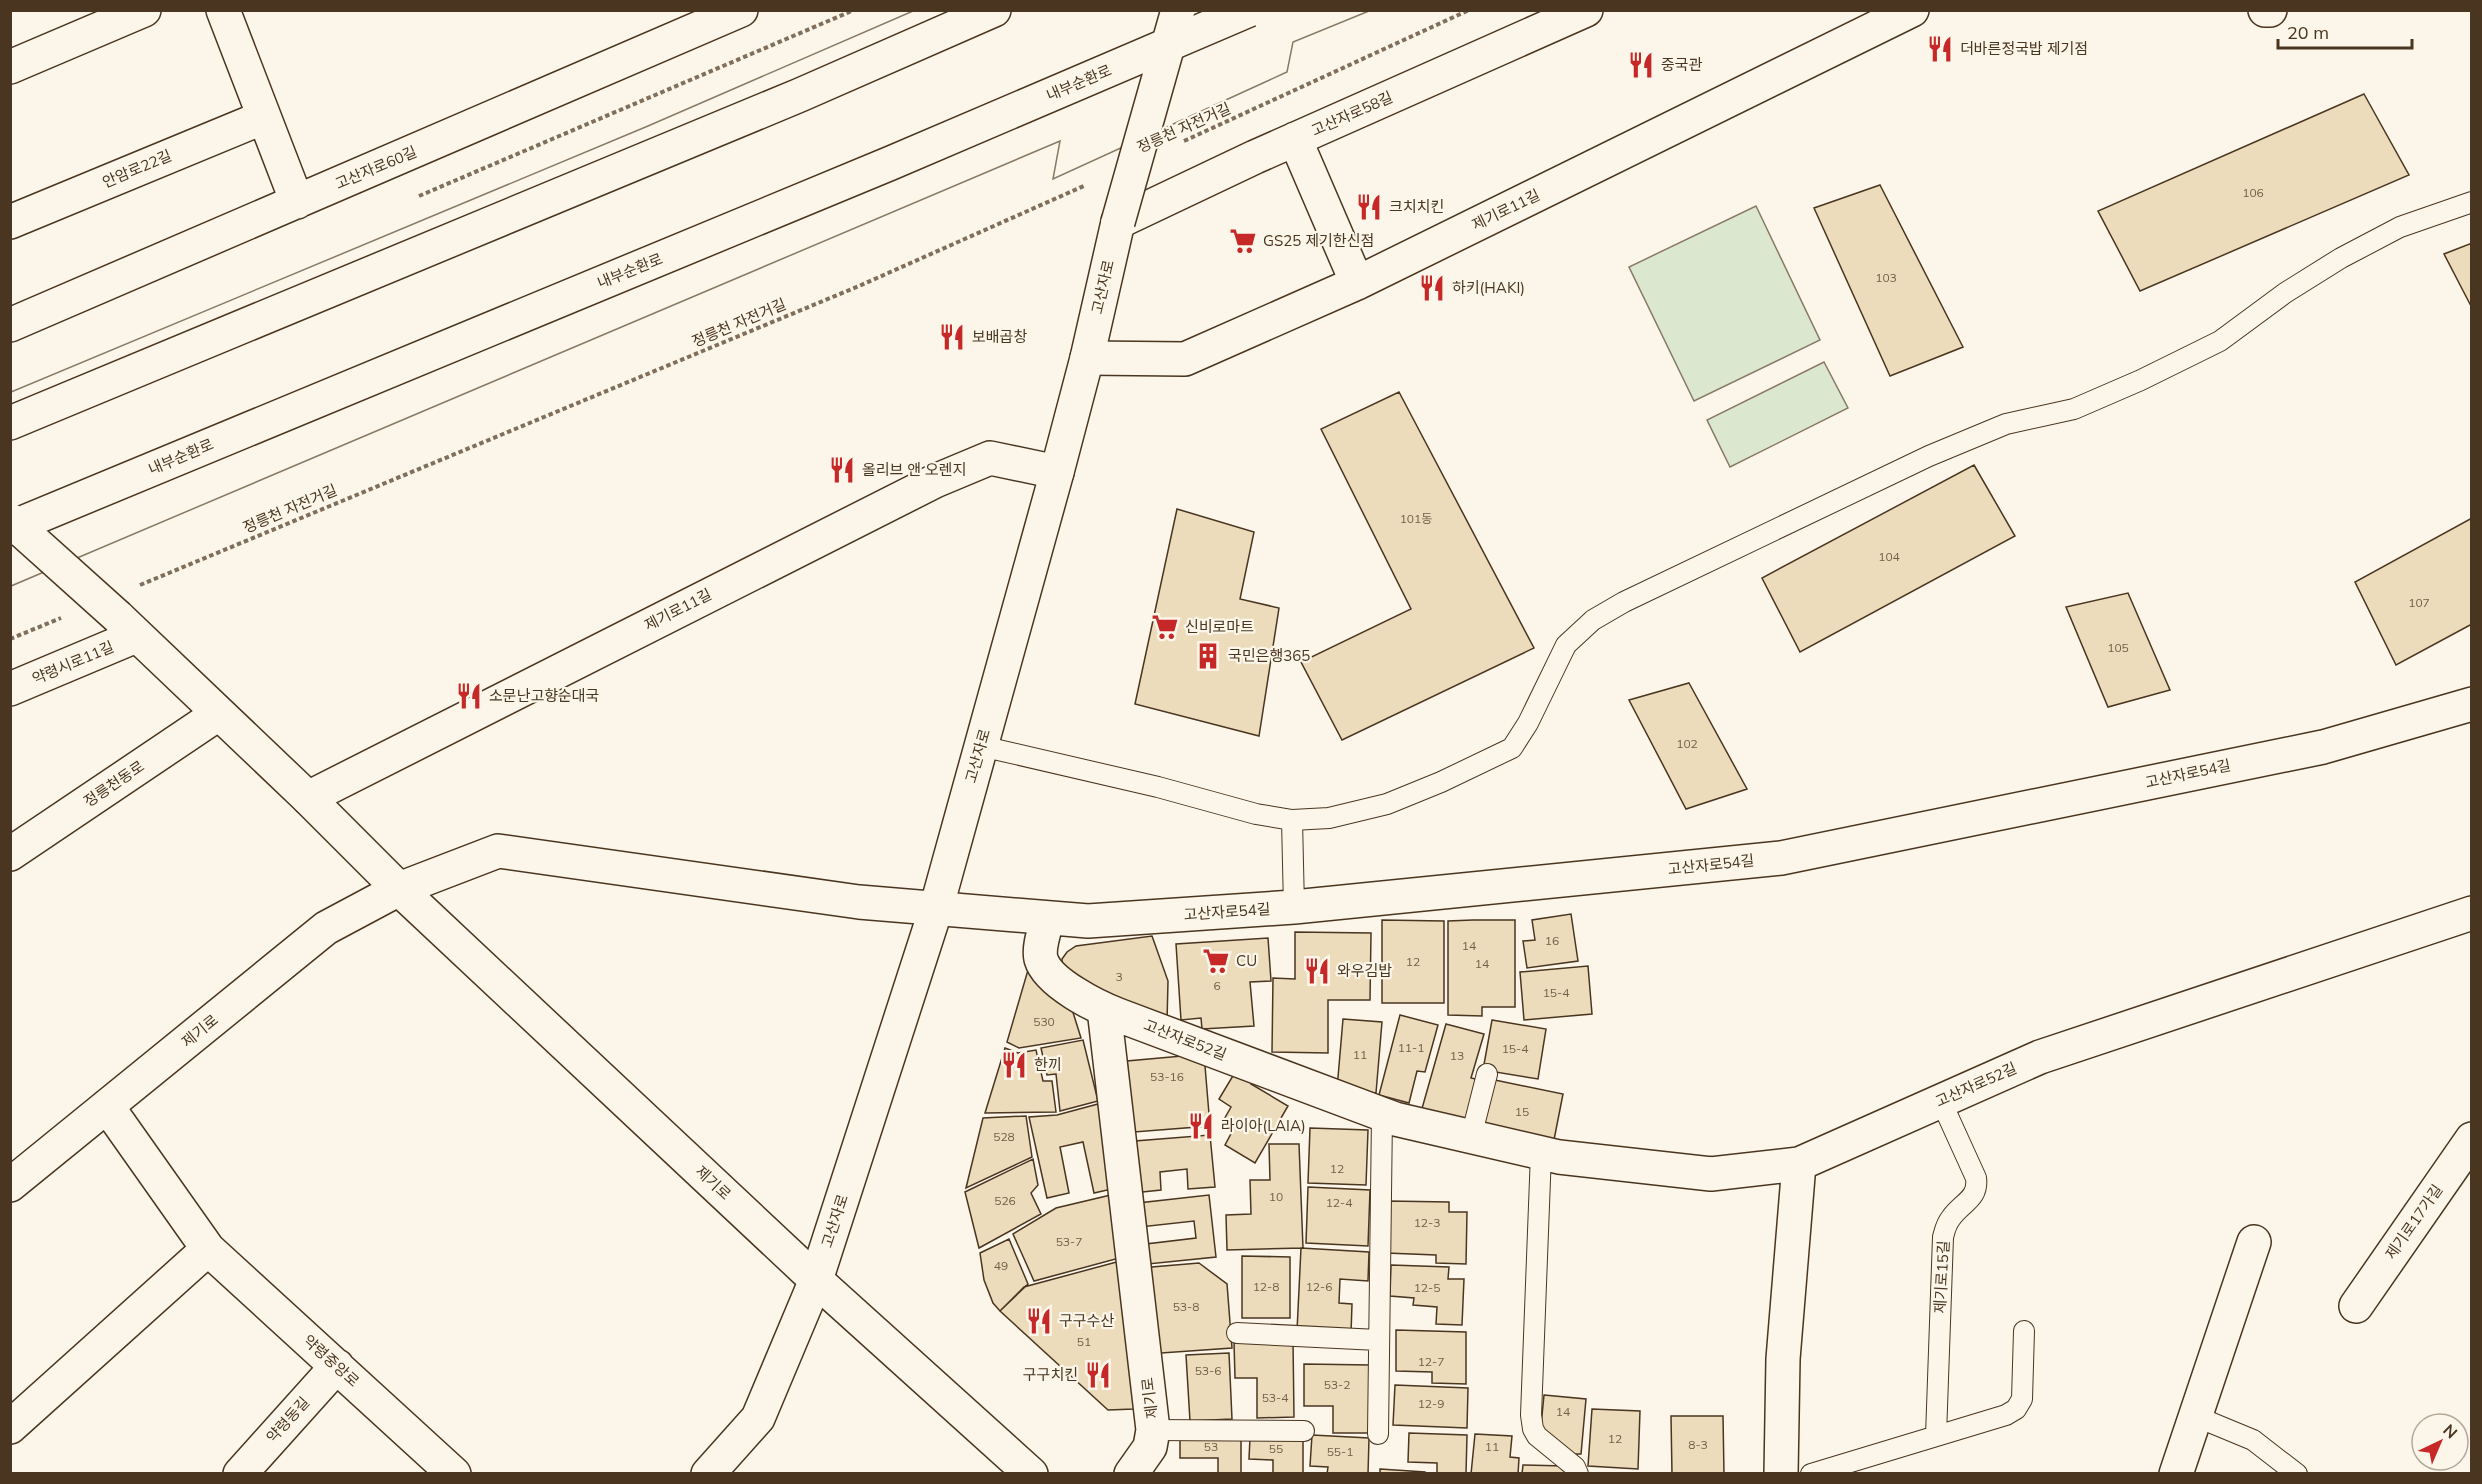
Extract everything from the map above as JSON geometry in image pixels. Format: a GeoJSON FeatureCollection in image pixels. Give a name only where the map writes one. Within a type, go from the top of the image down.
{"type":"FeatureCollection","features":[{"type":"Feature","properties":{"kind":"main road"},"geometry":{"type":"LineString","coordinates":[[10,67],[144,10]]}},
{"type":"Feature","properties":{"kind":"main road"},"geometry":{"type":"LineString","coordinates":[[223,10],[297,202]]}},
{"type":"Feature","properties":{"kind":"main road","name":"고산자로60길"},"geometry":{"type":"LineString","coordinates":[[10,325],[741,10]]}},
{"type":"Feature","properties":{"kind":"main road"},"geometry":{"type":"LineString","coordinates":[[10,423],[789,100],[994,10]]}},
{"type":"Feature","properties":{"kind":"main road","name":"고산자로"},"geometry":{"type":"LineString","coordinates":[[708,1473],[758,1418],[816,1280],[936,909],[1057,472],[1087,358],[1118,222],[1178,10]]}},
{"type":"Feature","properties":{"kind":"main road","name":"내부순환로"},"geometry":{"type":"LineString","coordinates":[[10,528],[891,163],[1249,10]]}},
{"type":"Feature","properties":{"kind":"main road","name":"고산자로58길"},"geometry":{"type":"LineString","coordinates":[[1118,222],[1295,139],[1586,10]]}},
{"type":"Feature","properties":{"kind":"main road","name":"제기로11길"},"geometry":{"type":"LineString","coordinates":[[1087,358],[1185,359],[1358,283],[1865,21],[1912,10]]}},
{"type":"Feature","properties":{"kind":"main road"},"geometry":{"type":"LineString","coordinates":[[2265,10],[2270,10]]}},
{"type":"Feature","properties":{"kind":"main road","name":"안암로22길"},"geometry":{"type":"LineString","coordinates":[[10,222],[264,117]]}},
{"type":"Feature","properties":{"kind":"main road"},"geometry":{"type":"LineString","coordinates":[[1295,139],[1358,283]]}},
{"type":"Feature","properties":{"kind":"main road","name":"제기로11길"},"geometry":{"type":"LineString","coordinates":[[308,798],[935,481],[990,458],[1057,472]]}},
{"type":"Feature","properties":{"kind":"main road","name":"제기로"},"geometry":{"type":"LineString","coordinates":[[10,520],[128,614],[218,714],[308,798],[399,889],[816,1280],[1031,1473]]}},
{"type":"Feature","properties":{"kind":"main road","name":"약령시로11길"},"geometry":{"type":"LineString","coordinates":[[10,689],[128,614]]}},
{"type":"Feature","properties":{"kind":"main road","name":"고산자로54길"},"geometry":{"type":"LineString","coordinates":[[936,909],[1088,921],[1294,907],[1781,858],[2323,747],[2472,704]]}},
{"type":"Feature","properties":{"kind":"main road","name":"정릉천동로"},"geometry":{"type":"LineString","coordinates":[[10,854],[218,714]]}},
{"type":"Feature","properties":{"kind":"main road","name":"제기로"},"geometry":{"type":"LineString","coordinates":[[10,1185],[326,928],[399,889],[498,851],[859,902],[936,909]]}},
{"type":"Feature","properties":{"kind":"main road","name":"고산자로52길"},"geometry":{"type":"LineString","coordinates":[[1048,918],[1041,954],[1045,967],[1070,989],[1104,1010],[1382,1115],[1541,1153],[1711,1174],[1799,1164],[2040,1057],[2472,913]]}},
{"type":"Feature","properties":{"kind":"main road","name":"제기로"},"geometry":{"type":"LineString","coordinates":[[1104,1010],[1153,1430],[1150,1447],[1131,1473]]}},
{"type":"Feature","properties":{"kind":"main road","name":"약령중앙로"},"geometry":{"type":"LineString","coordinates":[[107,1107],[208,1250],[454,1473]]}},
{"type":"Feature","properties":{"kind":"main road","name":"제기로17가길"},"geometry":{"type":"LineString","coordinates":[[2356,1306],[2472,1139]]}},
{"type":"Feature","properties":{"kind":"main road"},"geometry":{"type":"LineString","coordinates":[[1781,1473],[1783,1359],[1799,1164]]}},
{"type":"Feature","properties":{"kind":"main road"},"geometry":{"type":"LineString","coordinates":[[2176,1473],[2254,1242]]}},
{"type":"Feature","properties":{"kind":"main road"},"geometry":{"type":"LineString","coordinates":[[10,1427],[208,1250]]}},
{"type":"Feature","properties":{"kind":"main road","name":"약령동길"},"geometry":{"type":"LineString","coordinates":[[240,1473],[337,1366]]}},
{"type":"Feature","properties":{"kind":"lane"},"geometry":{"type":"LineString","coordinates":[[981,746],[1158,787],[1256,814],[1292,820],[1329,818],[1387,804],[1441,782],[1512,747],[1528,723],[1566,645],[1593,620],[1624,602],[1929,456],[2006,424],[2074,408],[2141,380],[2220,341],[2285,293],[2341,258],[2400,228],[2472,202]]}},
{"type":"Feature","properties":{"kind":"lane"},"geometry":{"type":"LineString","coordinates":[[1292,820],[1294,907]]}},
{"type":"Feature","properties":{"kind":"lane"},"geometry":{"type":"LineString","coordinates":[[1471,1137],[1487,1074]]}},
{"type":"Feature","properties":{"kind":"lane","name":"제기로15길"},"geometry":{"type":"LineString","coordinates":[[1936,1436],[1944,1237],[1951,1217],[1974,1196],[1977,1187],[1976,1178],[1941,1101]]}},
{"type":"Feature","properties":{"kind":"lane"},"geometry":{"type":"LineString","coordinates":[[1378,1434],[1382,1115]]}},
{"type":"Feature","properties":{"kind":"lane"},"geometry":{"type":"LineString","coordinates":[[1541,1153],[1531,1415],[1533,1429],[1537,1436],[1575,1467],[1578,1473]]}},
{"type":"Feature","properties":{"kind":"lane"},"geometry":{"type":"LineString","coordinates":[[1811,1473],[2006,1415],[2016,1408],[2022,1399],[2024,1390],[2024,1331]]}},
{"type":"Feature","properties":{"kind":"lane"},"geometry":{"type":"LineString","coordinates":[[1237,1333],[1378,1340]]}},
{"type":"Feature","properties":{"kind":"lane"},"geometry":{"type":"LineString","coordinates":[[2195,1416],[2253,1440],[2297,1473]]}},
{"type":"Feature","properties":{"kind":"lane","name":"제기로"},"geometry":{"type":"LineString","coordinates":[[1153,1430],[1304,1431]]}},
{"type":"Feature","properties":{"kind":"path","name":"정릉천 자전거길"},"geometry":{"type":"LineString","coordinates":[[1181,142],[1469,10]]}},
{"type":"Feature","properties":{"kind":"path","name":"정릉천 자전거길"},"geometry":{"type":"LineString","coordinates":[[128,614],[1095,181]]}},
{"type":"Feature","properties":{"kind":"path"},"geometry":{"type":"LineString","coordinates":[[10,639],[64,617]]}},
{"type":"Feature","properties":{"kind":"green space"},"geometry":{"type":"Polygon","coordinates":[[[1756,206],[1820,340],[1694,401],[1629,267],[1756,206]]]}},
{"type":"Feature","properties":{"kind":"green space"},"geometry":{"type":"Polygon","coordinates":[[[1824,362],[1848,408],[1730,467],[1707,420],[1824,362]]]}},
{"type":"Feature","properties":{"kind":"pier"},"geometry":{"type":"Polygon","coordinates":[[[913,11],[1369,11],[1293,42],[1287,72],[1053,179],[1060,141],[11,586],[11,392],[648,126],[913,11]]]}},
{"type":"Feature","properties":{"kind":"building"},"geometry":{"type":"Polygon","coordinates":[[[2364,94],[2409,175],[2140,291],[2098,211],[2364,94]]]}},
{"type":"Feature","properties":{"kind":"building"},"geometry":{"type":"Polygon","coordinates":[[[1880,185],[1963,347],[1890,376],[1814,208],[1880,185]]]}},
{"type":"Feature","properties":{"kind":"building"},"geometry":{"type":"Polygon","coordinates":[[[2472,243],[2472,308],[2444,254],[2472,243]]]}},
{"type":"Feature","properties":{"kind":"building"},"geometry":{"type":"Polygon","coordinates":[[[1399,392],[1534,648],[1342,740],[1301,662],[1411,609],[1321,429],[1399,392]]]}},
{"type":"Feature","properties":{"kind":"building"},"geometry":{"type":"Polygon","coordinates":[[[1974,465],[2015,536],[1800,652],[1762,578],[1974,465]]]}},
{"type":"Feature","properties":{"kind":"building","name":"국민은행365"},"geometry":{"type":"Polygon","coordinates":[[[1177,509],[1254,532],[1240,599],[1279,608],[1259,736],[1135,704],[1177,509]]]}},
{"type":"Feature","properties":{"kind":"building"},"geometry":{"type":"Polygon","coordinates":[[[2472,518],[2472,624],[2396,665],[2355,582],[2472,518]]]}},
{"type":"Feature","properties":{"kind":"building"},"geometry":{"type":"Polygon","coordinates":[[[2128,593],[2170,690],[2108,707],[2066,607],[2128,593]]]}},
{"type":"Feature","properties":{"kind":"building"},"geometry":{"type":"Polygon","coordinates":[[[1689,683],[1747,789],[1686,809],[1629,700],[1689,683]]]}},
{"type":"Feature","properties":{"kind":"building"},"geometry":{"type":"Polygon","coordinates":[[[1571,914],[1578,961],[1527,968],[1523,941],[1535,940],[1532,920],[1571,914]]]}},
{"type":"Feature","properties":{"kind":"building"},"geometry":{"type":"Polygon","coordinates":[[[1382,920],[1444,921],[1444,1003],[1382,1003],[1382,920]]]}},
{"type":"Feature","properties":{"kind":"building"},"geometry":{"type":"Polygon","coordinates":[[[1515,920],[1515,1007],[1482,1007],[1482,1016],[1448,1015],[1448,921],[1515,920]]]}},
{"type":"Feature","properties":{"kind":"building"},"geometry":{"type":"Polygon","coordinates":[[[1295,932],[1371,933],[1370,1000],[1328,1000],[1328,1053],[1272,1052],[1273,978],[1295,979],[1295,932]]]}},
{"type":"Feature","properties":{"kind":"building"},"geometry":{"type":"Polygon","coordinates":[[[1152,936],[1168,981],[1167,1023],[1066,973],[1062,965],[1062,959],[1067,952],[1076,946],[1152,936]]]}},
{"type":"Feature","properties":{"kind":"building"},"geometry":{"type":"Polygon","coordinates":[[[1268,938],[1271,981],[1250,982],[1254,1026],[1202,1029],[1201,1018],[1181,1020],[1176,944],[1268,938]]]}},
{"type":"Feature","properties":{"kind":"building"},"geometry":{"type":"Polygon","coordinates":[[[1588,966],[1592,1014],[1524,1020],[1520,972],[1588,966]]]}},
{"type":"Feature","properties":{"kind":"building"},"geometry":{"type":"Polygon","coordinates":[[[1028,970],[1071,1006],[1081,1038],[1019,1048],[1007,1042],[1028,970]]]}},
{"type":"Feature","properties":{"kind":"building"},"geometry":{"type":"Polygon","coordinates":[[[1400,1015],[1438,1025],[1425,1072],[1417,1071],[1409,1103],[1379,1095],[1400,1015]]]}},
{"type":"Feature","properties":{"kind":"building"},"geometry":{"type":"Polygon","coordinates":[[[1343,1019],[1382,1022],[1376,1093],[1337,1089],[1343,1019]]]}},
{"type":"Feature","properties":{"kind":"building"},"geometry":{"type":"Polygon","coordinates":[[[1492,1020],[1546,1029],[1538,1079],[1483,1070],[1492,1020]]]}},
{"type":"Feature","properties":{"kind":"building"},"geometry":{"type":"Polygon","coordinates":[[[1446,1024],[1484,1034],[1471,1078],[1480,1080],[1467,1125],[1421,1112],[1446,1024]]]}},
{"type":"Feature","properties":{"kind":"building"},"geometry":{"type":"Polygon","coordinates":[[[1083,1040],[1098,1101],[1060,1111],[1056,1074],[1047,1075],[1041,1048],[1083,1040]]]}},
{"type":"Feature","properties":{"kind":"building"},"geometry":{"type":"Polygon","coordinates":[[[1005,1048],[1018,1053],[1036,1050],[1043,1081],[1052,1081],[1056,1112],[985,1113],[1005,1048]]]}},
{"type":"Feature","properties":{"kind":"building"},"geometry":{"type":"Polygon","coordinates":[[[1204,1054],[1210,1126],[1134,1132],[1127,1061],[1204,1054]]]}},
{"type":"Feature","properties":{"kind":"building"},"geometry":{"type":"Polygon","coordinates":[[[1237,1069],[1255,1079],[1251,1084],[1288,1106],[1255,1163],[1225,1145],[1233,1130],[1222,1123],[1231,1107],[1219,1099],[1237,1069]]]}},
{"type":"Feature","properties":{"kind":"building"},"geometry":{"type":"Polygon","coordinates":[[[1490,1079],[1563,1094],[1553,1145],[1480,1130],[1490,1079]]]}},
{"type":"Feature","properties":{"kind":"building"},"geometry":{"type":"Polygon","coordinates":[[[1098,1104],[1116,1188],[1094,1193],[1083,1142],[1060,1147],[1069,1193],[1047,1198],[1029,1117],[1057,1115],[1098,1104]]]}},
{"type":"Feature","properties":{"kind":"building"},"geometry":{"type":"Polygon","coordinates":[[[1026,1116],[1032,1157],[966,1188],[983,1118],[1026,1116]]]}},
{"type":"Feature","properties":{"kind":"building"},"geometry":{"type":"Polygon","coordinates":[[[1310,1128],[1368,1130],[1366,1185],[1308,1183],[1310,1128]]]}},
{"type":"Feature","properties":{"kind":"building"},"geometry":{"type":"Polygon","coordinates":[[[1210,1135],[1215,1187],[1188,1189],[1187,1169],[1160,1172],[1161,1190],[1133,1193],[1135,1141],[1210,1135]]]}},
{"type":"Feature","properties":{"kind":"building"},"geometry":{"type":"Polygon","coordinates":[[[1269,1144],[1299,1144],[1303,1248],[1227,1250],[1226,1215],[1251,1214],[1250,1180],[1270,1180],[1269,1144]]]}},
{"type":"Feature","properties":{"kind":"building"},"geometry":{"type":"Polygon","coordinates":[[[1033,1159],[1038,1185],[1031,1193],[1041,1214],[979,1248],[965,1192],[1033,1159]]]}},
{"type":"Feature","properties":{"kind":"building"},"geometry":{"type":"Polygon","coordinates":[[[1308,1187],[1370,1190],[1368,1246],[1306,1243],[1308,1187]]]}},
{"type":"Feature","properties":{"kind":"building"},"geometry":{"type":"Polygon","coordinates":[[[1115,1194],[1123,1257],[1034,1281],[1013,1234],[1056,1208],[1115,1194]]]}},
{"type":"Feature","properties":{"kind":"building"},"geometry":{"type":"Polygon","coordinates":[[[1209,1195],[1216,1257],[1148,1264],[1146,1244],[1196,1238],[1194,1221],[1140,1227],[1138,1203],[1209,1195]]]}},
{"type":"Feature","properties":{"kind":"building"},"geometry":{"type":"Polygon","coordinates":[[[1387,1201],[1449,1202],[1449,1212],[1467,1212],[1466,1264],[1436,1263],[1436,1255],[1386,1253],[1387,1201]]]}},
{"type":"Feature","properties":{"kind":"building"},"geometry":{"type":"Polygon","coordinates":[[[1009,1239],[1028,1284],[1000,1311],[993,1303],[984,1280],[980,1253],[1009,1239]]]}},
{"type":"Feature","properties":{"kind":"building"},"geometry":{"type":"Polygon","coordinates":[[[1301,1248],[1369,1252],[1368,1281],[1340,1279],[1339,1303],[1352,1304],[1351,1334],[1297,1331],[1301,1248]]]}},
{"type":"Feature","properties":{"kind":"building"},"geometry":{"type":"Polygon","coordinates":[[[1242,1256],[1290,1257],[1290,1318],[1242,1318],[1242,1256]]]}},
{"type":"Feature","properties":{"kind":"building"},"geometry":{"type":"Polygon","coordinates":[[[1124,1260],[1134,1409],[1108,1410],[1000,1311],[1024,1287],[1124,1260]]]}},
{"type":"Feature","properties":{"kind":"building"},"geometry":{"type":"Polygon","coordinates":[[[1199,1263],[1227,1284],[1232,1348],[1147,1354],[1140,1268],[1199,1263]]]}},
{"type":"Feature","properties":{"kind":"building"},"geometry":{"type":"Polygon","coordinates":[[[1391,1265],[1449,1267],[1448,1279],[1464,1279],[1462,1325],[1436,1324],[1437,1307],[1413,1305],[1414,1298],[1390,1296],[1391,1265]]]}},
{"type":"Feature","properties":{"kind":"building"},"geometry":{"type":"Polygon","coordinates":[[[1396,1330],[1466,1332],[1466,1384],[1432,1383],[1432,1372],[1396,1371],[1396,1330]]]}},
{"type":"Feature","properties":{"kind":"building"},"geometry":{"type":"Polygon","coordinates":[[[1293,1341],[1294,1417],[1257,1418],[1257,1378],[1235,1378],[1234,1342],[1293,1341]]]}},
{"type":"Feature","properties":{"kind":"building"},"geometry":{"type":"Polygon","coordinates":[[[1229,1353],[1232,1419],[1190,1421],[1186,1355],[1229,1353]]]}},
{"type":"Feature","properties":{"kind":"building"},"geometry":{"type":"Polygon","coordinates":[[[1304,1364],[1370,1365],[1371,1433],[1333,1433],[1333,1406],[1304,1406],[1304,1364]]]}},
{"type":"Feature","properties":{"kind":"building"},"geometry":{"type":"Polygon","coordinates":[[[1395,1385],[1468,1388],[1467,1428],[1393,1425],[1395,1385]]]}},
{"type":"Feature","properties":{"kind":"building"},"geometry":{"type":"Polygon","coordinates":[[[1544,1395],[1586,1399],[1581,1454],[1570,1454],[1541,1426],[1544,1395]]]}},
{"type":"Feature","properties":{"kind":"building"},"geometry":{"type":"Polygon","coordinates":[[[1592,1409],[1640,1411],[1638,1469],[1588,1466],[1592,1409]]]}},
{"type":"Feature","properties":{"kind":"building"},"geometry":{"type":"Polygon","coordinates":[[[1671,1416],[1723,1416],[1724,1474],[1672,1474],[1671,1416]]]}},
{"type":"Feature","properties":{"kind":"building"},"geometry":{"type":"Polygon","coordinates":[[[1409,1433],[1467,1435],[1466,1474],[1437,1474],[1437,1463],[1408,1462],[1409,1433]]]}},
{"type":"Feature","properties":{"kind":"building"},"geometry":{"type":"Polygon","coordinates":[[[1475,1434],[1512,1436],[1510,1457],[1519,1458],[1518,1474],[1471,1474],[1475,1434]]]}},
{"type":"Feature","properties":{"kind":"building"},"geometry":{"type":"Polygon","coordinates":[[[1312,1435],[1369,1438],[1368,1474],[1327,1474],[1328,1467],[1310,1466],[1312,1435]]]}},
{"type":"Feature","properties":{"kind":"building"},"geometry":{"type":"Polygon","coordinates":[[[1180,1436],[1241,1437],[1241,1474],[1218,1474],[1218,1458],[1180,1458],[1180,1436]]]}},
{"type":"Feature","properties":{"kind":"building"},"geometry":{"type":"Polygon","coordinates":[[[1250,1438],[1303,1439],[1303,1474],[1273,1474],[1273,1460],[1249,1459],[1250,1438]]]}},
{"type":"Feature","properties":{"kind":"building"},"geometry":{"type":"Polygon","coordinates":[[[1523,1465],[1565,1466],[1565,1474],[1522,1474],[1523,1465]]]}},
{"type":"Feature","properties":{"kind":"building"},"geometry":{"type":"Polygon","coordinates":[[[1380,1469],[1425,1472],[1425,1474],[1380,1474],[1380,1469]]]}},
{"type":"Feature","properties":{"kind":"place","name":"더바른정국밥 제기점"},"geometry":{"type":"Point","coordinates":[1940,49]}},
{"type":"Feature","properties":{"kind":"place","name":"중국관"},"geometry":{"type":"Point","coordinates":[1641,65]}},
{"type":"Feature","properties":{"kind":"place","name":"크치치킨"},"geometry":{"type":"Point","coordinates":[1369,207]}},
{"type":"Feature","properties":{"kind":"place","name":"GS25 제기한신점"},"geometry":{"type":"Point","coordinates":[1243,241]}},
{"type":"Feature","properties":{"kind":"place","name":"하키(HAKI)"},"geometry":{"type":"Point","coordinates":[1432,288]}},
{"type":"Feature","properties":{"kind":"place","name":"보배곱창"},"geometry":{"type":"Point","coordinates":[952,337]}},
{"type":"Feature","properties":{"kind":"place","name":"올리브 앤 오렌지"},"geometry":{"type":"Point","coordinates":[842,470]}},
{"type":"Feature","properties":{"kind":"place","name":"신비로마트"},"geometry":{"type":"Point","coordinates":[1165,627]}},
{"type":"Feature","properties":{"kind":"place","name":"국민은행365"},"geometry":{"type":"Point","coordinates":[1208,656]}},
{"type":"Feature","properties":{"kind":"place","name":"소문난고향순대국"},"geometry":{"type":"Point","coordinates":[469,696]}},
{"type":"Feature","properties":{"kind":"place","name":"CU"},"geometry":{"type":"Point","coordinates":[1216,961]}},
{"type":"Feature","properties":{"kind":"place","name":"와우김밥"},"geometry":{"type":"Point","coordinates":[1317,971]}},
{"type":"Feature","properties":{"kind":"place","name":"한끼"},"geometry":{"type":"Point","coordinates":[1014,1065]}},
{"type":"Feature","properties":{"kind":"place","name":"라이아(LAIA)"},"geometry":{"type":"Point","coordinates":[1201,1126]}},
{"type":"Feature","properties":{"kind":"place","name":"구구수산"},"geometry":{"type":"Point","coordinates":[1039,1321]}},
{"type":"Feature","properties":{"kind":"place","name":"구구치킨"},"geometry":{"type":"Point","coordinates":[1098,1375]}}]}
